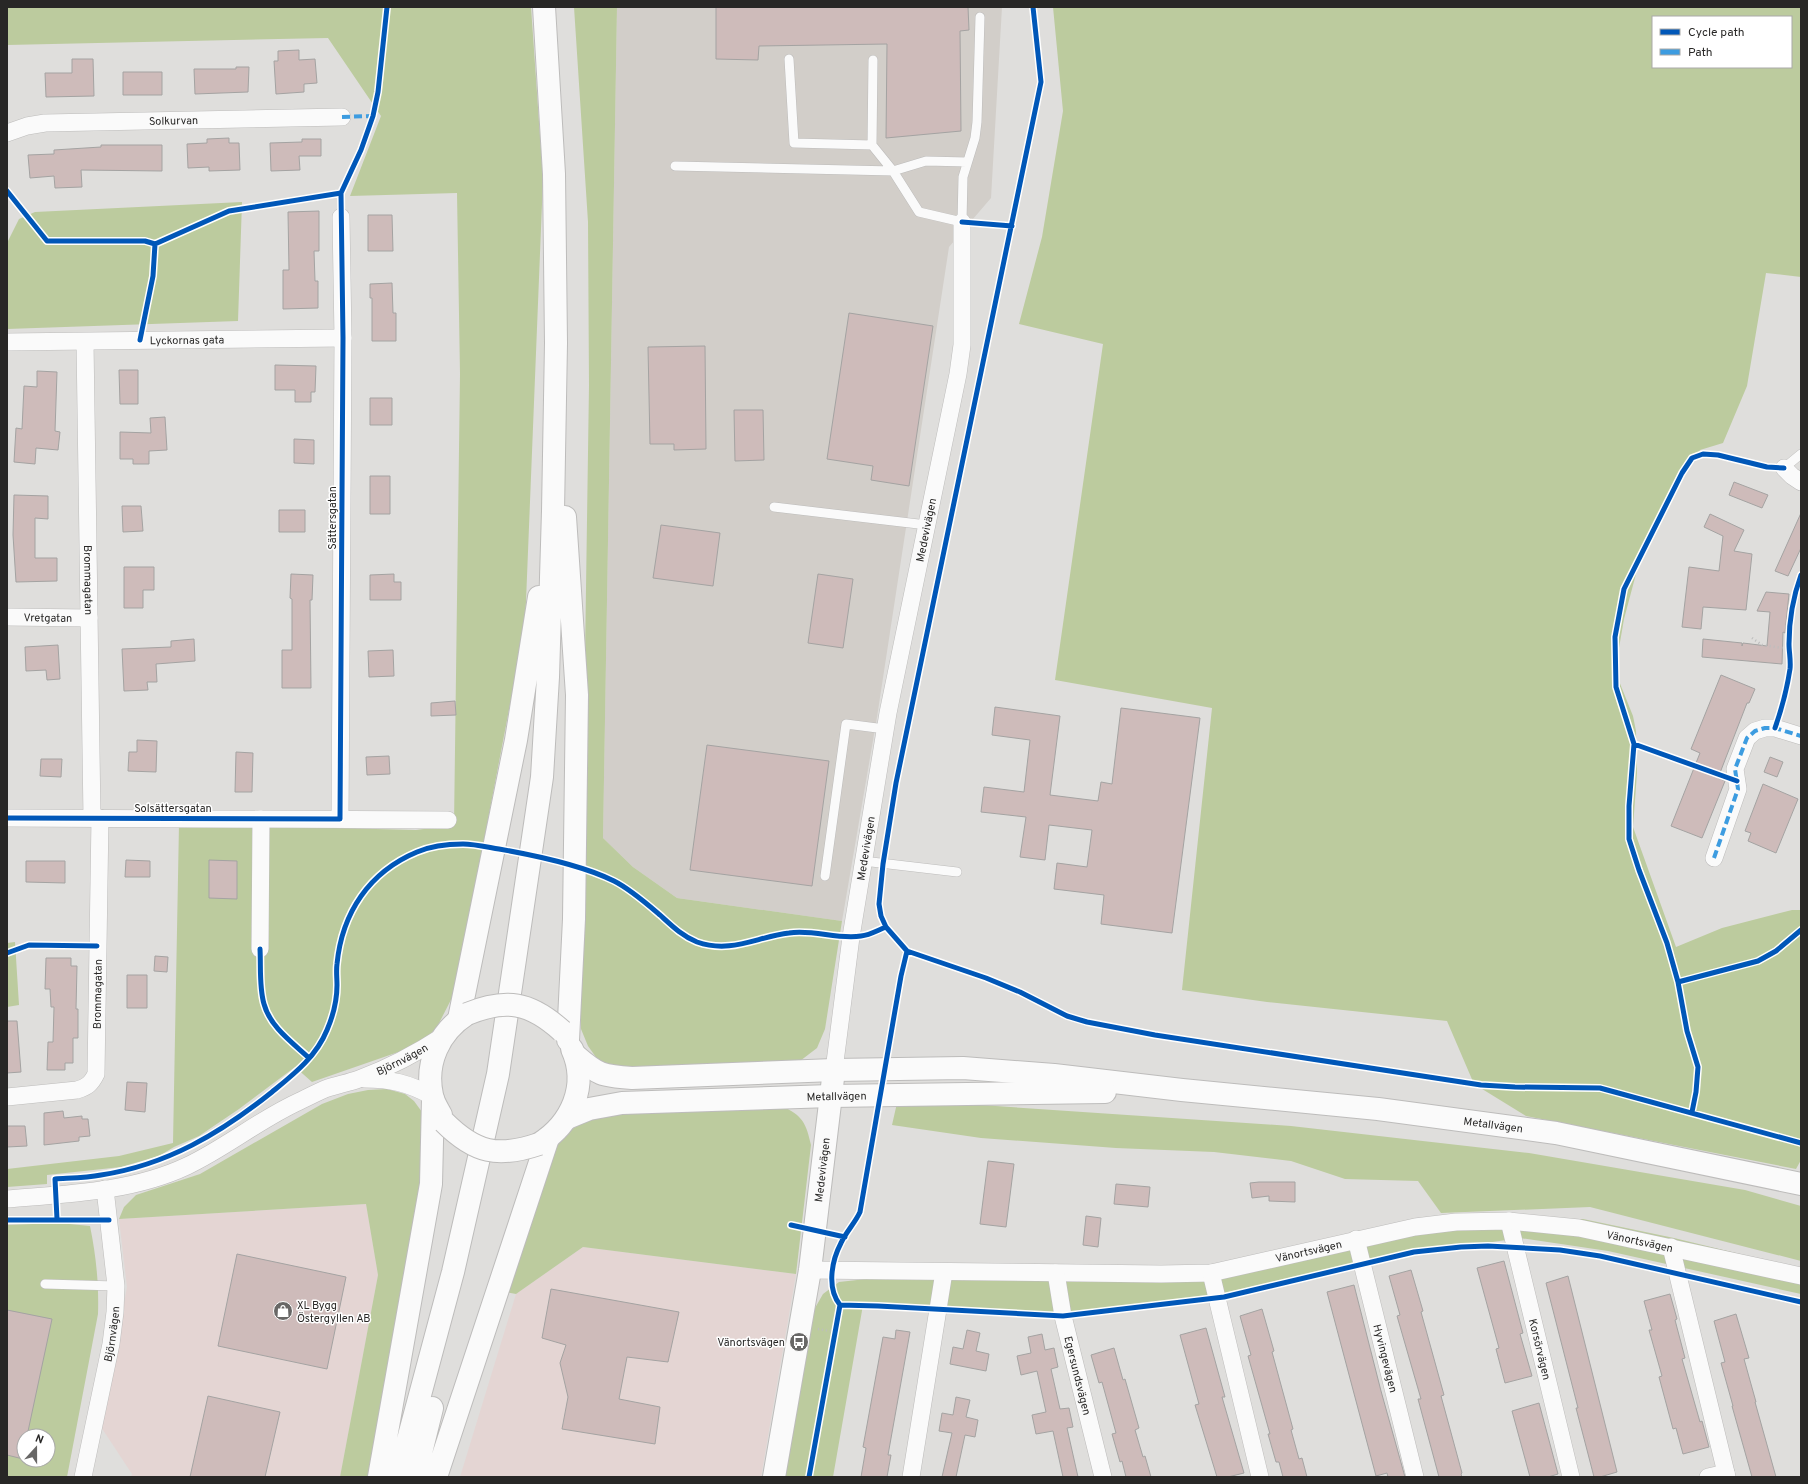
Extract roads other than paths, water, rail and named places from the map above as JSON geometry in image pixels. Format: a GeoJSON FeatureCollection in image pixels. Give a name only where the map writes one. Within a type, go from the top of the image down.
{"type":"FeatureCollection","features":[{"type":"Feature","properties":{"kind":"main road"},"geometry":{"type":"LineString","coordinates":[[415,1477],[510,1076],[539,898],[552,778],[559,512],[554,174],[544,7]]}},
{"type":"Feature","properties":{"kind":"main road"},"geometry":{"type":"LineString","coordinates":[[398,1477],[453,1272],[498,1074],[542,777],[568,345],[566,189],[557,7]]}},
{"type":"Feature","properties":{"kind":"main road"},"geometry":{"type":"LineString","coordinates":[[379,1477],[431,1184],[433,1098],[430,1080],[431,1065],[443,1036],[463,1016],[559,512]]}},
{"type":"Feature","properties":{"kind":"main road"},"geometry":{"type":"LineString","coordinates":[[433,1098],[444,1122],[459,1137],[478,1147],[498,1152],[519,1151],[544,1141],[567,1118],[574,1104],[578,1088],[578,1071],[568,1042],[574,919],[577,695],[559,512]]}},
{"type":"Feature","properties":{"kind":"main road","name":"Metallvägen"},"geometry":{"type":"LineString","coordinates":[[463,1016],[486,1006],[507,1004],[528,1008],[546,1016],[593,1071],[611,1076],[632,1078],[834,1070],[963,1068],[1054,1075],[1182,1090],[1378,1109],[1556,1133],[1801,1184]]}},
{"type":"Feature","properties":{"kind":"main road","name":"Medevivägen"},"geometry":{"type":"LineString","coordinates":[[774,1477],[810,1270],[834,1070]]}},
{"type":"Feature","properties":{"kind":"main road","name":"Metallvägen"},"geometry":{"type":"LineString","coordinates":[[567,1118],[589,1109],[622,1103],[831,1096],[1050,1094],[1182,1090]]}},
{"type":"Feature","properties":{"kind":"main road"},"geometry":{"type":"LineString","coordinates":[[436,1477],[544,1141]]}},
{"type":"Feature","properties":{"kind":"street","name":"Solkurvan"},"geometry":{"type":"LineString","coordinates":[[7,133],[27,126],[45,123],[342,117]]}},
{"type":"Feature","properties":{"kind":"street","name":"Sättersgatan"},"geometry":{"type":"LineString","coordinates":[[340,819],[343,338],[341,217]]}},
{"type":"Feature","properties":{"kind":"street","name":"Medevivägen"},"geometry":{"type":"LineString","coordinates":[[834,1070],[851,936],[885,729],[958,374],[962,345],[962,222]]}},
{"type":"Feature","properties":{"kind":"street","name":"Lyckornas gata"},"geometry":{"type":"LineString","coordinates":[[7,342],[343,338]]}},
{"type":"Feature","properties":{"kind":"street","name":"Brommagatan"},"geometry":{"type":"LineString","coordinates":[[7,1097],[77,1090],[86,1087],[92,1082],[96,1074],[96,818],[89,618],[85,342]]}},
{"type":"Feature","properties":{"kind":"street"},"geometry":{"type":"LineString","coordinates":[[1784,468],[1801,482]]}},
{"type":"Feature","properties":{"kind":"street","name":"Vretgatan"},"geometry":{"type":"LineString","coordinates":[[7,617],[89,618]]}},
{"type":"Feature","properties":{"kind":"street"},"geometry":{"type":"LineString","coordinates":[[1714,858],[1738,789],[1735,769],[1747,738],[1764,728],[1775,728],[1801,736]]}},
{"type":"Feature","properties":{"kind":"street","name":"Solsättersgatan"},"geometry":{"type":"LineString","coordinates":[[7,818],[448,820]]}},
{"type":"Feature","properties":{"kind":"street"},"geometry":{"type":"LineString","coordinates":[[260,819],[260,949]]}},
{"type":"Feature","properties":{"kind":"street","name":"Björnvägen"},"geometry":{"type":"LineString","coordinates":[[7,1199],[105,1188],[139,1182],[187,1166],[214,1152],[294,1103],[324,1089],[360,1078],[418,1052],[443,1036]]}},
{"type":"Feature","properties":{"kind":"street","name":"Björnvägen"},"geometry":{"type":"LineString","coordinates":[[360,1078],[381,1078],[401,1081],[416,1087],[433,1098]]}},
{"type":"Feature","properties":{"kind":"street","name":"Björnvägen"},"geometry":{"type":"LineString","coordinates":[[83,1477],[111,1344],[115,1312],[116,1286],[105,1188]]}},
{"type":"Feature","properties":{"kind":"street","name":"Vänortsvägen"},"geometry":{"type":"LineString","coordinates":[[810,1270],[1211,1273],[1356,1239],[1415,1227],[1456,1222],[1509,1221],[1580,1228],[1801,1276]]}},
{"type":"Feature","properties":{"kind":"street","name":"Korsörvägen"},"geometry":{"type":"LineString","coordinates":[[1509,1221],[1571,1477]]}},
{"type":"Feature","properties":{"kind":"street","name":"Hyvingevägen"},"geometry":{"type":"LineString","coordinates":[[1356,1239],[1415,1477]]}},
{"type":"Feature","properties":{"kind":"street"},"geometry":{"type":"LineString","coordinates":[[1671,1247],[1727,1475],[1708,1477]]}},
{"type":"Feature","properties":{"kind":"street"},"geometry":{"type":"LineString","coordinates":[[911,1477],[944,1272]]}},
{"type":"Feature","properties":{"kind":"street","name":"Egersundsvägen"},"geometry":{"type":"LineString","coordinates":[[1056,1273],[1063,1316],[1103,1477]]}},
{"type":"Feature","properties":{"kind":"street"},"geometry":{"type":"LineString","coordinates":[[1211,1273],[1260,1477]]}},
{"type":"Feature","properties":{"kind":"lane"},"geometry":{"type":"LineString","coordinates":[[873,60],[872,145],[893,171],[919,212],[962,222],[963,177],[977,122],[980,17]]}},
{"type":"Feature","properties":{"kind":"lane"},"geometry":{"type":"LineString","coordinates":[[789,59],[794,143],[872,145]]}},
{"type":"Feature","properties":{"kind":"lane"},"geometry":{"type":"LineString","coordinates":[[675,166],[893,171],[926,161],[967,162]]}},
{"type":"Feature","properties":{"kind":"lane"},"geometry":{"type":"LineString","coordinates":[[1784,468],[1801,454]]}},
{"type":"Feature","properties":{"kind":"lane"},"geometry":{"type":"LineString","coordinates":[[774,507],[927,525]]}},
{"type":"Feature","properties":{"kind":"lane"},"geometry":{"type":"LineString","coordinates":[[825,876],[846,724],[885,729]]}},
{"type":"Feature","properties":{"kind":"lane"},"geometry":{"type":"LineString","coordinates":[[863,861],[957,872]]}},
{"type":"Feature","properties":{"kind":"lane"},"geometry":{"type":"LineString","coordinates":[[45,1284],[116,1286]]}},
{"type":"Feature","properties":{"kind":"place","name":"XL Bygg Östergyllen AB"},"geometry":{"type":"Point","coordinates":[283,1311]}},
{"type":"Feature","properties":{"kind":"place","name":"Vänortsvägen"},"geometry":{"type":"Point","coordinates":[799,1342]}}]}
